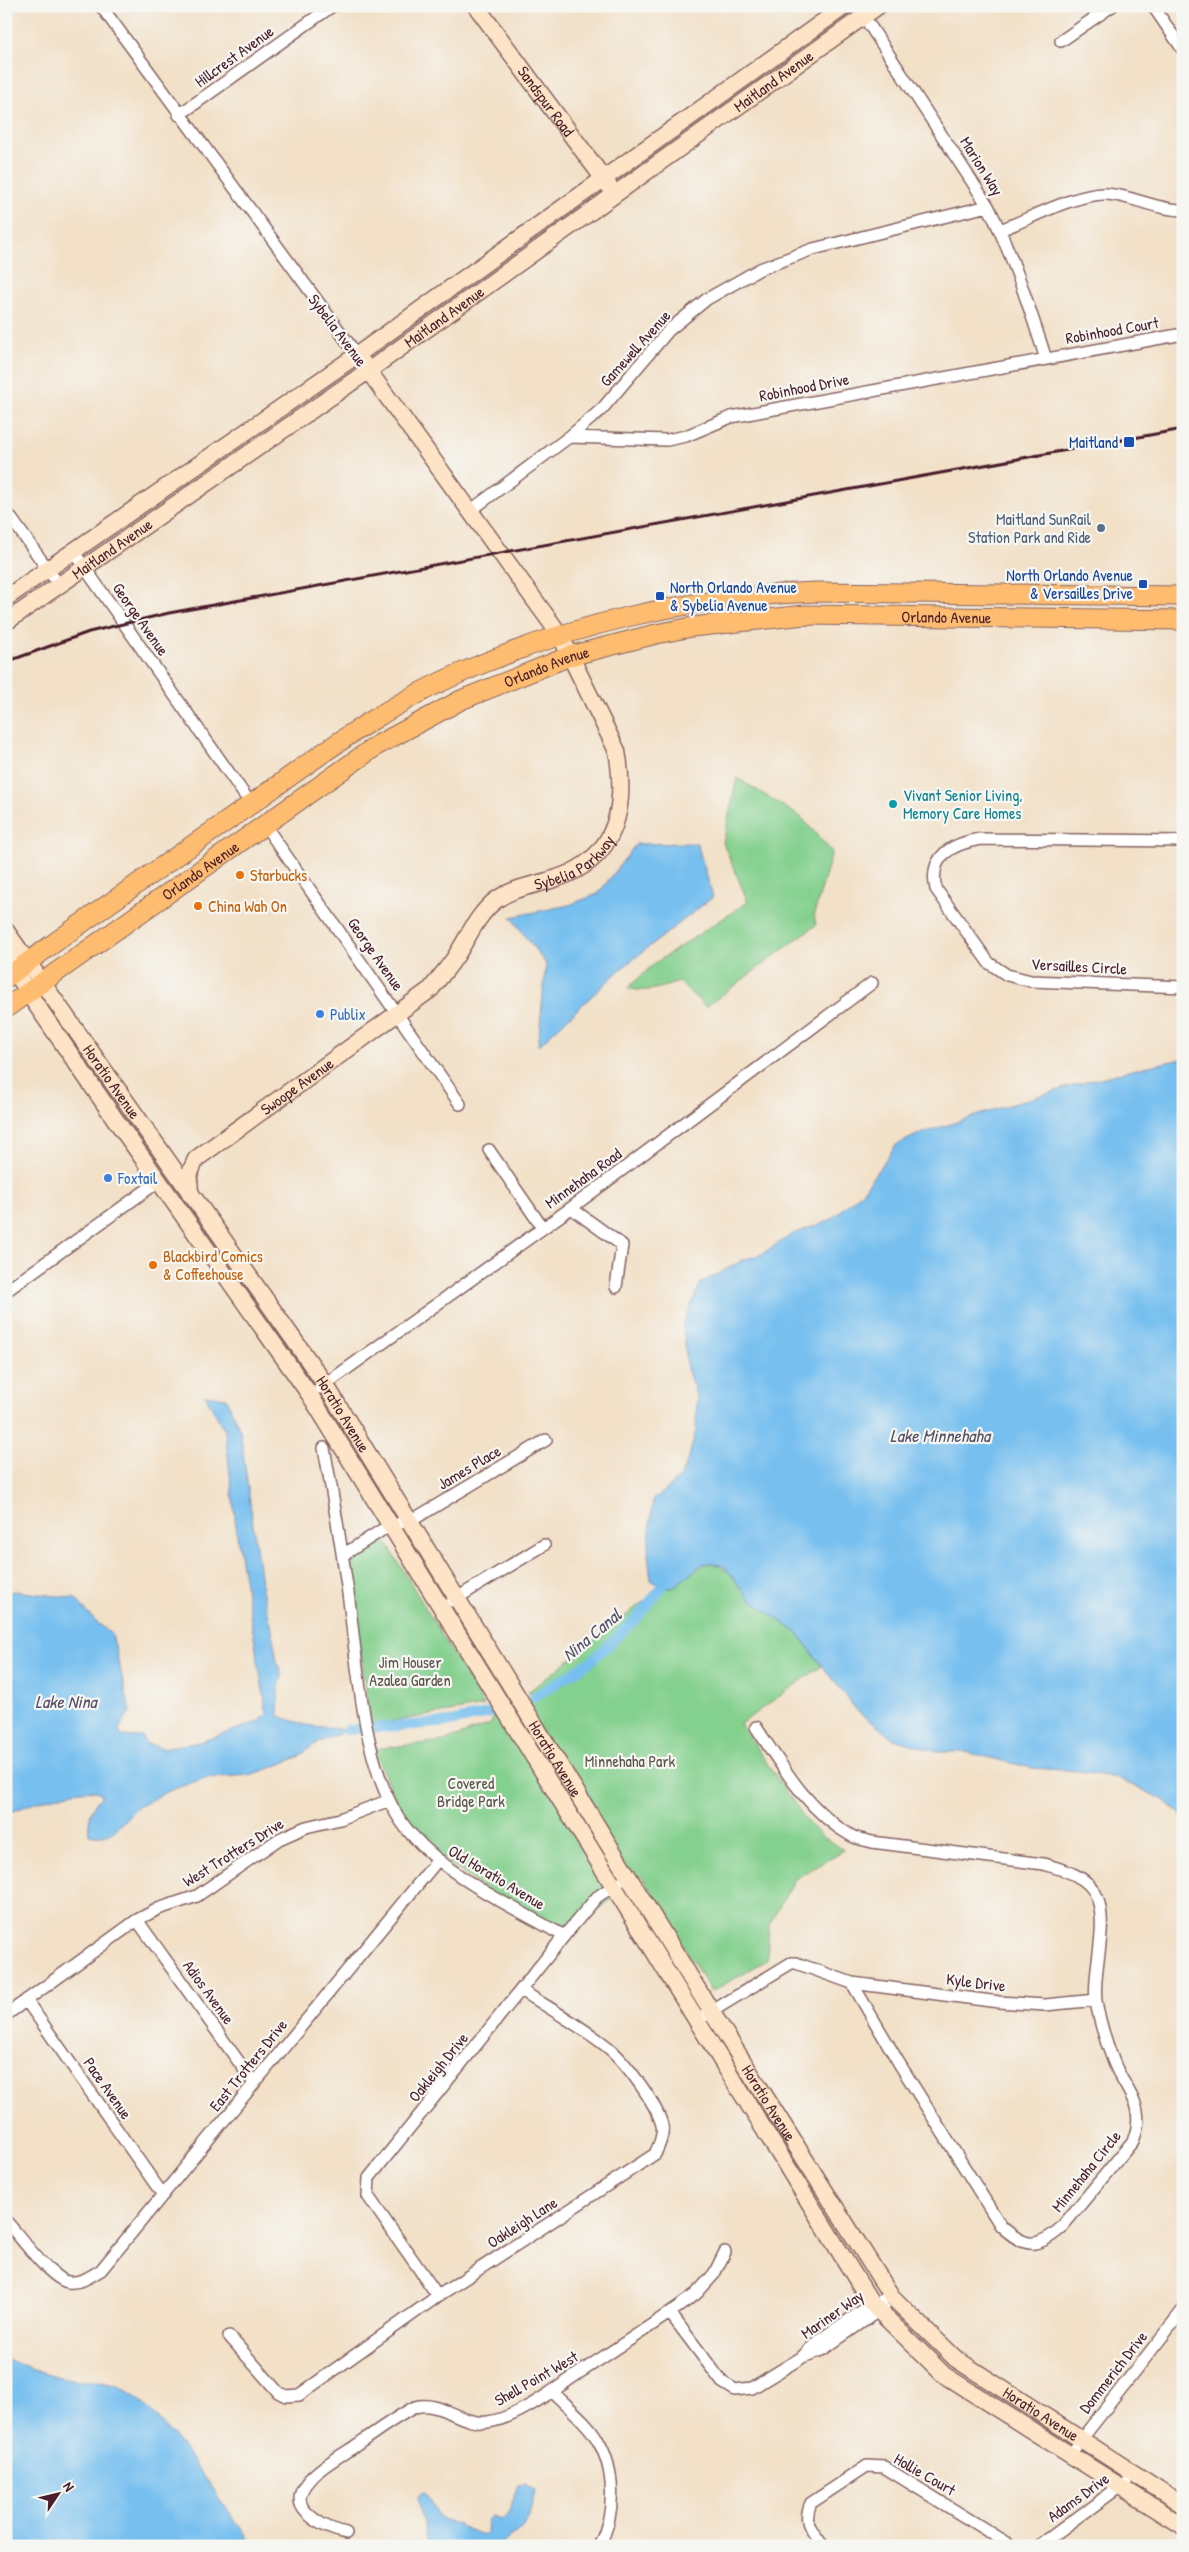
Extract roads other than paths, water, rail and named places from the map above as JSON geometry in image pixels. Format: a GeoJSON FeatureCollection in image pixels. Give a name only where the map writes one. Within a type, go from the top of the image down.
{"type":"FeatureCollection","features":[{"type":"Feature","properties":{"kind":"main road","name":"Sandspur Road"},"geometry":{"type":"LineString","coordinates":[[476,6],[614,194]]}},
{"type":"Feature","properties":{"kind":"main road","name":"Maitland Avenue"},"geometry":{"type":"LineString","coordinates":[[6,598],[357,355],[845,6]]}},
{"type":"Feature","properties":{"kind":"main road","name":"Maitland Avenue"},"geometry":{"type":"LineString","coordinates":[[6,622],[368,371],[614,194],[860,11],[878,6]]}},
{"type":"Feature","properties":{"kind":"main road","name":"Sybelia Avenue"},"geometry":{"type":"LineString","coordinates":[[357,355],[560,635],[570,656]]}},
{"type":"Feature","properties":{"kind":"main road","name":"Orlando Avenue"},"geometry":{"type":"LineString","coordinates":[[14,967],[391,709],[454,676],[560,635],[651,610],[771,594],[816,592],[1183,596]]}},
{"type":"Feature","properties":{"kind":"main road","name":"Orlando Avenue"},"geometry":{"type":"LineString","coordinates":[[6,1008],[376,746],[409,727],[485,689],[570,656],[656,634],[692,627],[805,615],[1183,620]]}},
{"type":"Feature","properties":{"kind":"main road","name":"Sybelia Parkway"},"geometry":{"type":"LineString","coordinates":[[398,1014],[431,989],[455,958],[480,916],[497,900],[519,889],[578,870],[602,849],[610,837],[619,812],[621,792],[617,751],[570,656]]}},
{"type":"Feature","properties":{"kind":"main road","name":"Horatio Avenue"},"geometry":{"type":"LineString","coordinates":[[6,931],[14,967],[36,988],[163,1156],[325,1384],[711,2011],[892,2297],[956,2359],[1183,2505]]}},
{"type":"Feature","properties":{"kind":"main road","name":"Horatio Avenue"},"geometry":{"type":"LineString","coordinates":[[36,988],[163,1187],[310,1395],[392,1525],[696,2021],[876,2307],[944,2375],[1183,2526]]}},
{"type":"Feature","properties":{"kind":"main road","name":"Swoope Avenue"},"geometry":{"type":"LineString","coordinates":[[196,1158],[398,1014]]}},
{"type":"Feature","properties":{"kind":"main road"},"geometry":{"type":"LineString","coordinates":[[163,1156],[178,1160],[196,1158],[189,1175],[190,1194]]}},
{"type":"Feature","properties":{"kind":"main road"},"geometry":{"type":"LineString","coordinates":[[163,1187],[172,1182],[190,1194]]}},
{"type":"Feature","properties":{"kind":"street","name":"Sybelia Avenue"},"geometry":{"type":"LineString","coordinates":[[101,6],[179,115],[357,355]]}},
{"type":"Feature","properties":{"kind":"street","name":"Hillcrest Avenue"},"geometry":{"type":"LineString","coordinates":[[179,115],[332,6]]}},
{"type":"Feature","properties":{"kind":"street"},"geometry":{"type":"LineString","coordinates":[[1061,41],[1112,6]]}},
{"type":"Feature","properties":{"kind":"street"},"geometry":{"type":"LineString","coordinates":[[1153,6],[1183,50]]}},
{"type":"Feature","properties":{"kind":"street","name":"Marion Way"},"geometry":{"type":"LineString","coordinates":[[860,11],[988,206],[1000,230],[1026,296],[1046,359]]}},
{"type":"Feature","properties":{"kind":"street"},"geometry":{"type":"LineString","coordinates":[[1000,230],[1082,197],[1106,194],[1171,210],[1183,210]]}},
{"type":"Feature","properties":{"kind":"street","name":"Gamewell Avenue"},"geometry":{"type":"LineString","coordinates":[[470,510],[569,437],[602,409],[670,330],[708,299],[760,269],[813,249],[988,206]]}},
{"type":"Feature","properties":{"kind":"street","name":"Robinhood Court"},"geometry":{"type":"LineString","coordinates":[[1046,359],[1183,334]]}},
{"type":"Feature","properties":{"kind":"street","name":"Robinhood Drive"},"geometry":{"type":"LineString","coordinates":[[569,437],[667,440],[686,436],[731,417],[1046,359]]}},
{"type":"Feature","properties":{"kind":"street"},"geometry":{"type":"LineString","coordinates":[[6,511],[59,585]]}},
{"type":"Feature","properties":{"kind":"street","name":"George Avenue"},"geometry":{"type":"LineString","coordinates":[[73,551],[251,804]]}},
{"type":"Feature","properties":{"kind":"street"},"geometry":{"type":"LineString","coordinates":[[1086,595],[1096,619]]}},
{"type":"Feature","properties":{"kind":"street","name":"George Avenue"},"geometry":{"type":"LineString","coordinates":[[264,824],[460,1104]]}},
{"type":"Feature","properties":{"kind":"street","name":"Versailles Circle"},"geometry":{"type":"LineString","coordinates":[[1183,841],[980,839],[965,842],[947,852],[937,862],[933,875],[936,889],[989,963],[1007,975],[1032,981],[1183,987]]}},
{"type":"Feature","properties":{"kind":"street","name":"Minnehaha Road"},"geometry":{"type":"LineString","coordinates":[[310,1395],[571,1208],[872,983]]}},
{"type":"Feature","properties":{"kind":"street"},"geometry":{"type":"LineString","coordinates":[[489,1150],[542,1227]]}},
{"type":"Feature","properties":{"kind":"street"},"geometry":{"type":"LineString","coordinates":[[6,1291],[130,1202],[163,1187]]}},
{"type":"Feature","properties":{"kind":"street"},"geometry":{"type":"LineString","coordinates":[[571,1208],[622,1245],[616,1286]]}},
{"type":"Feature","properties":{"kind":"street","name":"James Place"},"geometry":{"type":"LineString","coordinates":[[409,1520],[419,1516],[546,1440]]}},
{"type":"Feature","properties":{"kind":"street","name":"Old Horatio Avenue"},"geometry":{"type":"LineString","coordinates":[[324,1448],[343,1555],[369,1735],[381,1785],[388,1801],[410,1833],[437,1861],[564,1936]]}},
{"type":"Feature","properties":{"kind":"street"},"geometry":{"type":"LineString","coordinates":[[343,1555],[392,1525],[409,1520]]}},
{"type":"Feature","properties":{"kind":"street"},"geometry":{"type":"LineString","coordinates":[[442,1607],[544,1545]]}},
{"type":"Feature","properties":{"kind":"street","name":"Minnehaha Circle"},"geometry":{"type":"LineString","coordinates":[[756,1727],[796,1787],[821,1813],[850,1836],[872,1842],[1043,1864],[1066,1870],[1078,1877],[1090,1886],[1097,1897],[1100,1919],[1096,2000],[1113,2060],[1138,2110],[1140,2125],[1134,2141],[1052,2237],[1035,2244],[1017,2241],[1001,2226],[899,2063],[852,1983]]}},
{"type":"Feature","properties":{"kind":"street","name":"West Trotters Drive"},"geometry":{"type":"LineString","coordinates":[[6,2015],[137,1920],[158,1910],[198,1896],[279,1839],[306,1827],[340,1819],[388,1801]]}},
{"type":"Feature","properties":{"kind":"street","name":"East Trotters Drive"},"geometry":{"type":"LineString","coordinates":[[6,2221],[53,2274],[67,2282],[89,2278],[100,2270],[437,1861]]}},
{"type":"Feature","properties":{"kind":"street","name":"Oakleigh Drive"},"geometry":{"type":"LineString","coordinates":[[438,2296],[368,2196],[369,2178],[597,1897],[628,1877]]}},
{"type":"Feature","properties":{"kind":"street","name":"Adios Avenue"},"geometry":{"type":"LineString","coordinates":[[137,1920],[254,2083]]}},
{"type":"Feature","properties":{"kind":"street"},"geometry":{"type":"LineString","coordinates":[[696,2021],[778,1973],[791,1963],[796,1963],[852,1983]]}},
{"type":"Feature","properties":{"kind":"street","name":"Kyle Drive"},"geometry":{"type":"LineString","coordinates":[[852,1983],[999,2002],[1044,2005],[1096,2000]]}},
{"type":"Feature","properties":{"kind":"street","name":"Oakleigh Lane"},"geometry":{"type":"LineString","coordinates":[[229,2336],[278,2392],[286,2396],[299,2395],[438,2296],[655,2154],[661,2140],[662,2126],[655,2109],[623,2063],[610,2050],[521,1990]]}},
{"type":"Feature","properties":{"kind":"street","name":"Pace Avenue"},"geometry":{"type":"LineString","coordinates":[[26,2000],[163,2194]]}},
{"type":"Feature","properties":{"kind":"street","name":"Shell Point West"},"geometry":{"type":"LineString","coordinates":[[346,2533],[328,2528],[303,2509],[300,2498],[301,2490],[316,2473],[415,2407],[434,2406],[469,2420],[487,2423],[505,2418],[552,2391],[696,2294],[714,2274],[725,2252]]}},
{"type":"Feature","properties":{"kind":"street","name":"Mariner Way"},"geometry":{"type":"LineString","coordinates":[[670,2313],[722,2382],[735,2390],[752,2388],[800,2358],[818,2341],[892,2297]]}},
{"type":"Feature","properties":{"kind":"street","name":"Dommerich Drive"},"geometry":{"type":"LineString","coordinates":[[1071,2456],[1080,2440],[1183,2310]]}},
{"type":"Feature","properties":{"kind":"street"},"geometry":{"type":"LineString","coordinates":[[552,2391],[597,2437],[606,2458],[611,2484],[612,2511],[606,2532],[599,2546]]}},
{"type":"Feature","properties":{"kind":"street","name":"Hollie Court"},"geometry":{"type":"LineString","coordinates":[[824,2546],[807,2522],[807,2512],[811,2503],[867,2466],[884,2468],[1012,2546]]}},
{"type":"Feature","properties":{"kind":"street","name":"Adams Drive"},"geometry":{"type":"LineString","coordinates":[[1039,2546],[1136,2476]]}},
{"type":"Feature","properties":{"kind":"water"},"geometry":{"type":"Polygon","coordinates":[[[697,843],[713,897],[622,968],[538,1046],[546,964],[511,917],[569,905],[598,894],[636,844],[697,843]]]}},
{"type":"Feature","properties":{"kind":"water","name":"Lake Minnehaha"},"geometry":{"type":"Polygon","coordinates":[[[1183,1059],[1183,1816],[1162,1799],[1116,1778],[1079,1771],[1032,1768],[966,1752],[937,1752],[894,1739],[858,1712],[797,1633],[749,1598],[725,1567],[713,1563],[703,1564],[672,1588],[662,1587],[651,1580],[648,1554],[653,1498],[660,1495],[680,1477],[689,1457],[696,1431],[697,1398],[687,1368],[683,1324],[701,1283],[743,1260],[760,1255],[793,1234],[830,1220],[862,1192],[896,1145],[917,1135],[1082,1083],[1183,1059]]]}},
{"type":"Feature","properties":{"kind":"water","name":"Lake Nina"},"geometry":{"type":"Polygon","coordinates":[[[205,1395],[226,1398],[240,1430],[262,1590],[271,1624],[277,1662],[282,1676],[278,1692],[279,1716],[305,1725],[347,1730],[315,1744],[298,1757],[268,1769],[250,1775],[205,1778],[166,1792],[136,1808],[113,1832],[103,1835],[89,1835],[90,1814],[94,1805],[101,1797],[101,1793],[93,1791],[68,1793],[6,1814],[6,1594],[14,1591],[75,1598],[95,1621],[112,1634],[130,1711],[119,1729],[121,1736],[143,1737],[145,1743],[162,1748],[200,1742],[260,1721],[267,1714],[238,1543],[225,1431],[205,1395]]]}},
{"type":"Feature","properties":{"kind":"water"},"geometry":{"type":"Polygon","coordinates":[[[6,2359],[58,2376],[118,2386],[133,2395],[170,2433],[190,2458],[253,2546],[6,2546],[6,2359]]]}},
{"type":"Feature","properties":{"kind":"water"},"geometry":{"type":"Polygon","coordinates":[[[525,2484],[535,2490],[530,2511],[518,2533],[497,2546],[427,2546],[418,2497],[423,2491],[427,2494],[440,2518],[482,2535],[486,2532],[487,2521],[492,2517],[502,2520],[508,2514],[519,2486],[525,2484]]]}},
{"type":"Feature","properties":{"kind":"waterway","name":"Nina Canal"},"geometry":{"type":"LineString","coordinates":[[534,1697],[590,1662],[636,1619],[662,1587]]}},
{"type":"Feature","properties":{"kind":"waterway","name":"Nina Canal"},"geometry":{"type":"LineString","coordinates":[[347,1730],[451,1722],[490,1713]]}},
{"type":"Feature","properties":{"kind":"railway"},"geometry":{"type":"LineString","coordinates":[[6,662],[89,632],[169,613],[1183,429]]}},
{"type":"Feature","properties":{"kind":"place","name":"Maitland"},"geometry":{"type":"Point","coordinates":[1129,442]}},
{"type":"Feature","properties":{"kind":"place","name":"Maitland SunRail Station Park and Ride"},"geometry":{"type":"Point","coordinates":[1101,528]}},
{"type":"Feature","properties":{"kind":"place","name":"North Orlando Avenue & Versailles Drive"},"geometry":{"type":"Point","coordinates":[1143,584]}},
{"type":"Feature","properties":{"kind":"place","name":"North Orlando Avenue & Sybelia Avenue"},"geometry":{"type":"Point","coordinates":[660,596]}},
{"type":"Feature","properties":{"kind":"place","name":"Vivant Senior Living, Memory Care Homes"},"geometry":{"type":"Point","coordinates":[893,804]}},
{"type":"Feature","properties":{"kind":"place","name":"Starbucks"},"geometry":{"type":"Point","coordinates":[240,875]}},
{"type":"Feature","properties":{"kind":"place","name":"China Wah On"},"geometry":{"type":"Point","coordinates":[198,906]}},
{"type":"Feature","properties":{"kind":"place","name":"Publix"},"geometry":{"type":"Point","coordinates":[320,1014]}},
{"type":"Feature","properties":{"kind":"place","name":"Foxtail"},"geometry":{"type":"Point","coordinates":[108,1178]}},
{"type":"Feature","properties":{"kind":"place","name":"Blackbird Comics & Coffeehouse"},"geometry":{"type":"Point","coordinates":[153,1265]}},
{"type":"Feature","properties":{"kind":"park label","name":"Jim Houser Azalea Garden"},"geometry":{"type":"Point","coordinates":[410,1671]}},
{"type":"Feature","properties":{"kind":"park label","name":"Minnehaha Park"},"geometry":{"type":"Point","coordinates":[630,1761]}},
{"type":"Feature","properties":{"kind":"park label","name":"Covered Bridge Park"},"geometry":{"type":"Point","coordinates":[471,1792]}}]}
